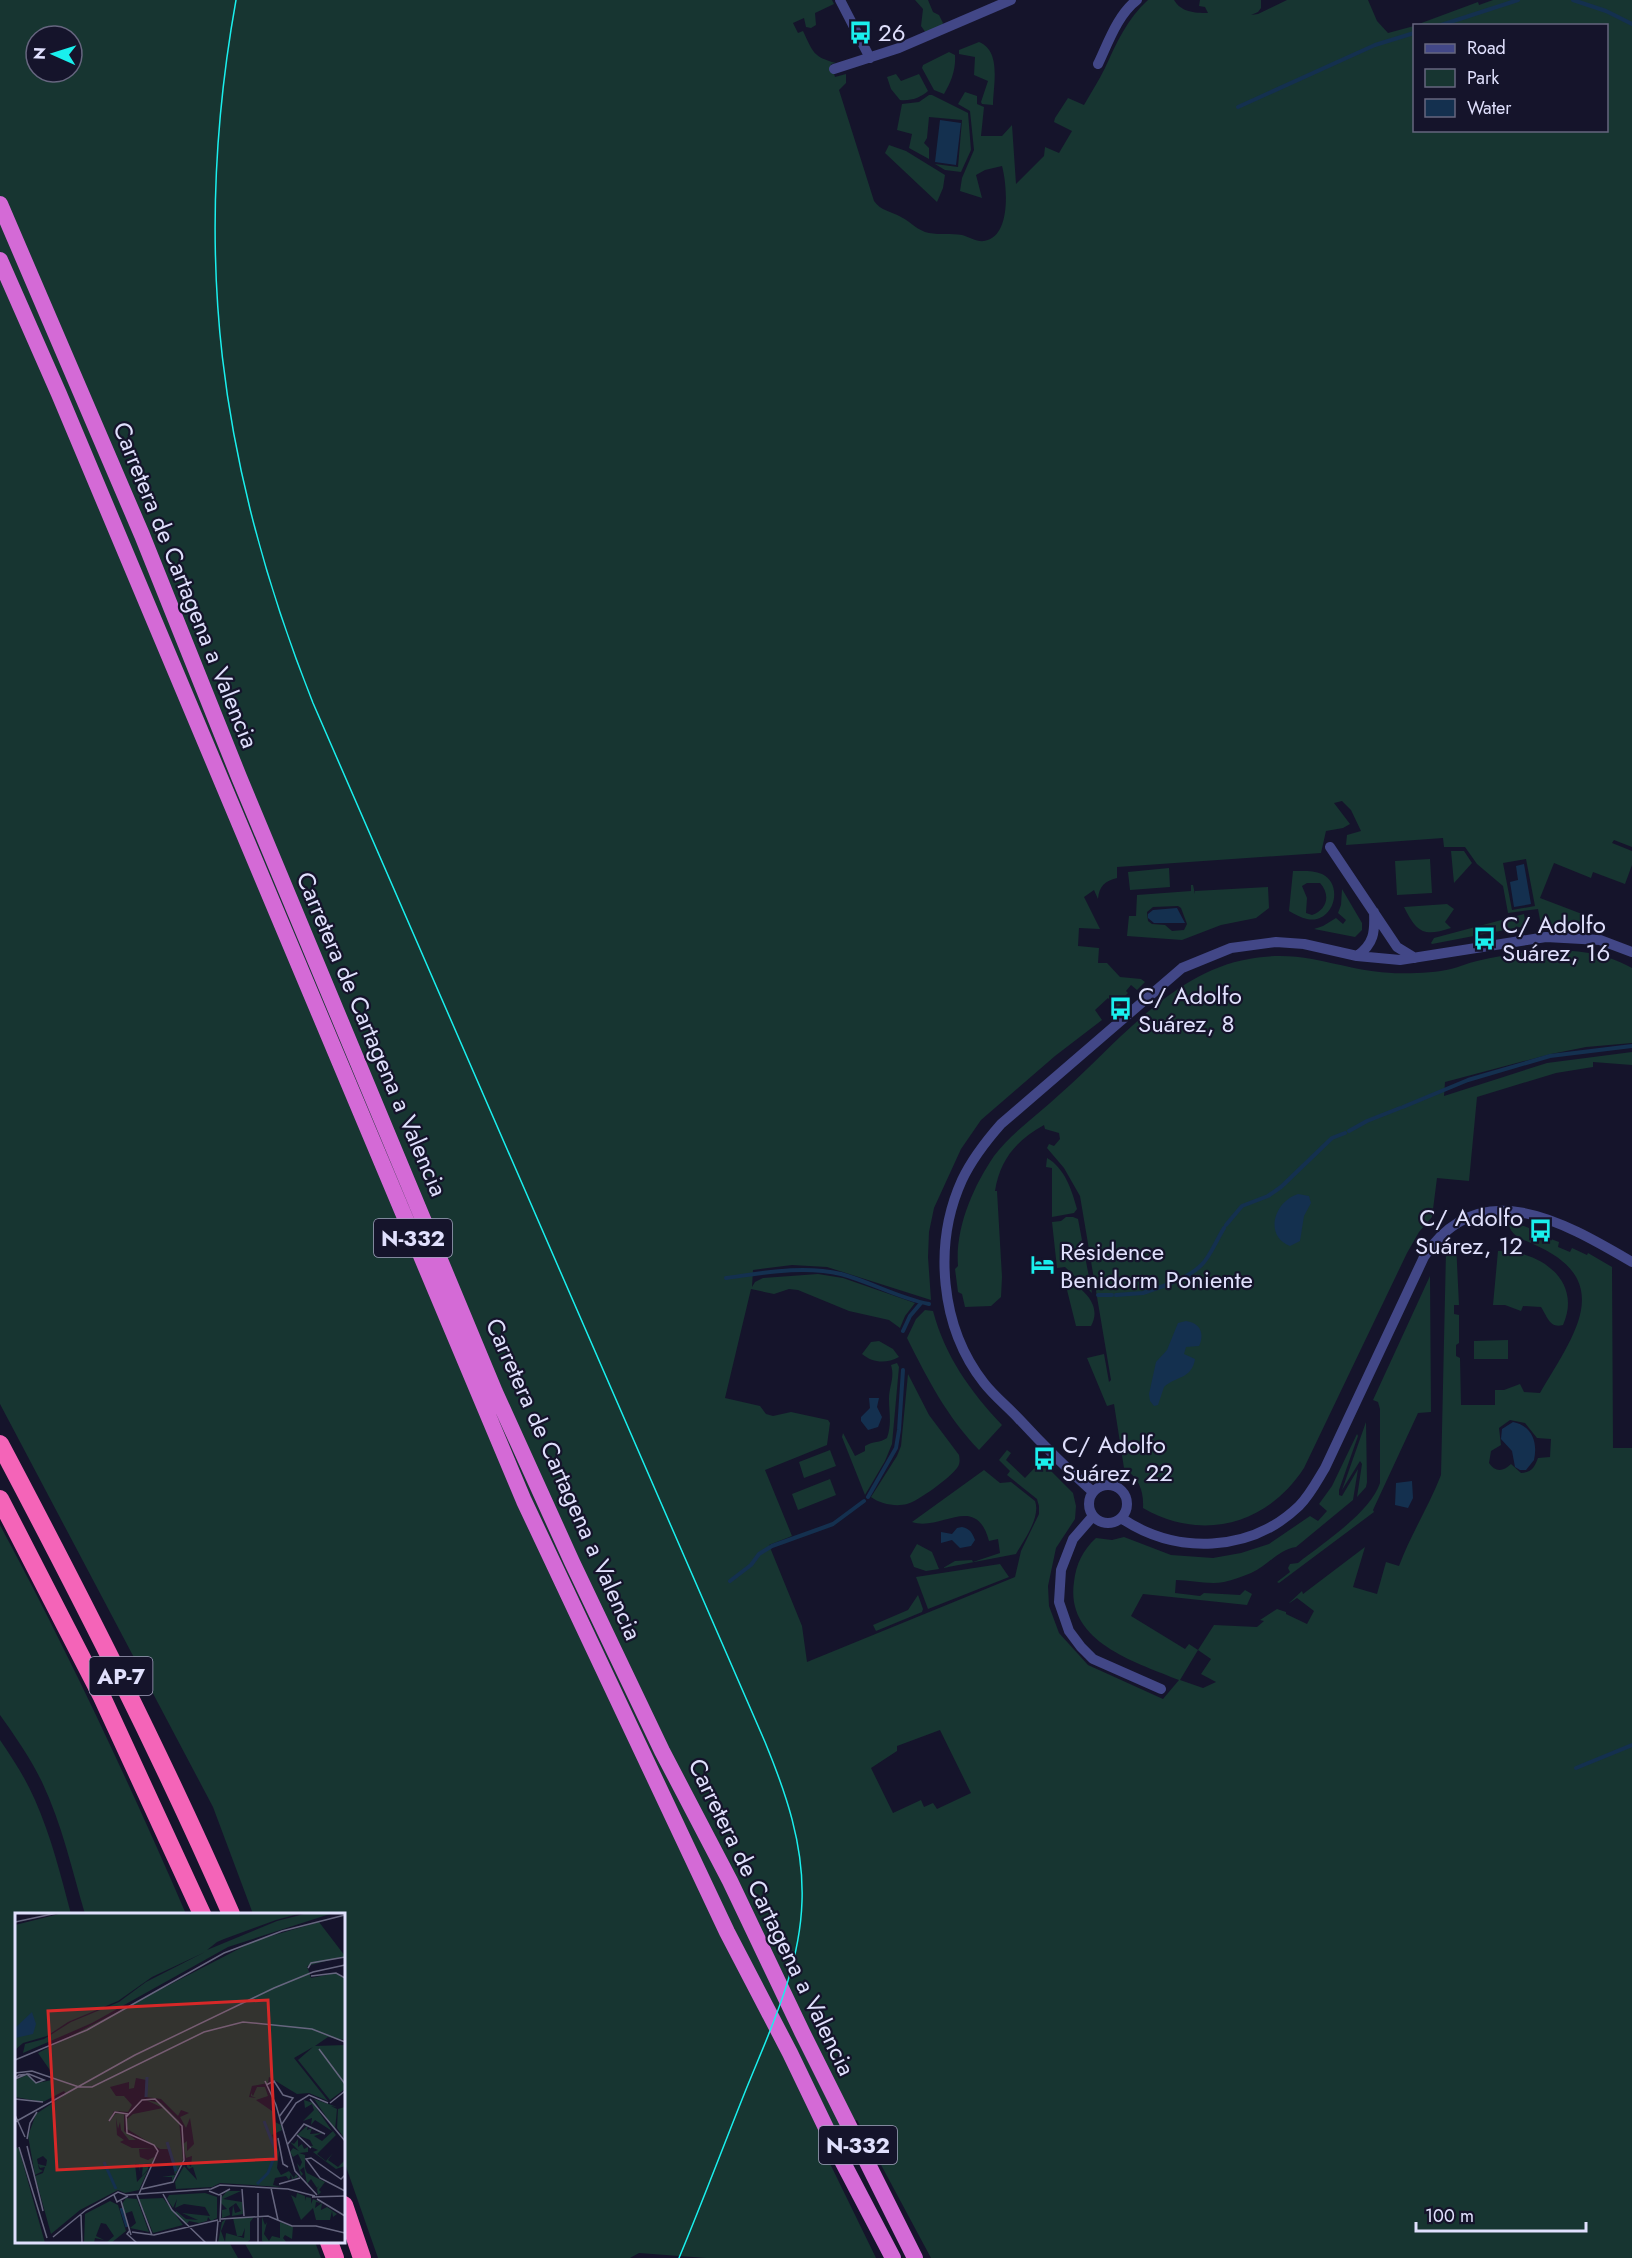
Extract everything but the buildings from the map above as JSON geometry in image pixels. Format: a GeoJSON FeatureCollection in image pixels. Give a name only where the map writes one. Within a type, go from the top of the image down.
{"type":"FeatureCollection","features":[{"type":"Feature","properties":{"kind":"highway","name":"Carretera de Cartagena a Valencia"},"geometry":{"type":"LineString","coordinates":[[0,204],[78,386],[495,1392],[572,1562],[662,1751],[915,2258]]}},
{"type":"Feature","properties":{"kind":"highway","name":"Carretera de Cartagena a Valencia"},"geometry":{"type":"LineString","coordinates":[[0,260],[59,394],[524,1501],[662,1796],[759,1995],[893,2258]]}},
{"type":"Feature","properties":{"kind":"highway","name":"AP-7"},"geometry":{"type":"LineString","coordinates":[[0,1444],[122,1677],[231,1913]]}},
{"type":"Feature","properties":{"kind":"highway","name":"AP-7"},"geometry":{"type":"LineString","coordinates":[[0,1499],[102,1697],[202,1913]]}},
{"type":"Feature","properties":{"kind":"highway"},"geometry":{"type":"LineString","coordinates":[[839,2155],[884,2258]]}},
{"type":"Feature","properties":{"kind":"highway"},"geometry":{"type":"LineString","coordinates":[[864,2155],[883,2183],[923,2258]]}},
{"type":"Feature","properties":{"kind":"highway"},"geometry":{"type":"LineString","coordinates":[[345,2208],[362,2258]]}},
{"type":"Feature","properties":{"kind":"highway"},"geometry":{"type":"LineString","coordinates":[[330,2243],[335,2258]]}},
{"type":"Feature","properties":{"kind":"street"},"geometry":{"type":"LineString","coordinates":[[840,0],[870,58]]}},
{"type":"Feature","properties":{"kind":"street"},"geometry":{"type":"LineString","coordinates":[[834,69],[899,48],[1011,0]]}},
{"type":"Feature","properties":{"kind":"street"},"geometry":{"type":"LineString","coordinates":[[1098,64],[1111,34],[1131,4],[1137,0]]}},
{"type":"Feature","properties":{"kind":"street"},"geometry":{"type":"LineString","coordinates":[[1330,847],[1397,947],[1415,958]]}},
{"type":"Feature","properties":{"kind":"street"},"geometry":{"type":"LineString","coordinates":[[1357,956],[1372,941],[1375,931],[1374,912]]}},
{"type":"Feature","properties":{"kind":"street"},"geometry":{"type":"LineString","coordinates":[[1093,1492],[1033,1436],[984,1382],[961,1343],[950,1310],[944,1261],[952,1209],[963,1179],[985,1143],[1001,1124],[1182,968],[1231,948],[1276,942],[1304,944],[1384,960],[1415,958],[1546,937],[1600,940],[1632,952]]}},
{"type":"Feature","properties":{"kind":"street"},"geometry":{"type":"LineString","coordinates":[[1121,1518],[1165,1540],[1210,1545],[1250,1537],[1272,1527],[1300,1505],[1314,1488],[1325,1468],[1424,1257],[1440,1235],[1466,1218],[1481,1212],[1504,1209],[1533,1214],[1578,1232],[1632,1262]]}},
{"type":"Feature","properties":{"kind":"street"},"geometry":{"type":"LineString","coordinates":[[1110,1485],[1121,1490],[1127,1501],[1127,1507],[1121,1518],[1103,1523],[1093,1516],[1089,1504],[1093,1492],[1110,1485]]}},
{"type":"Feature","properties":{"kind":"street"},"geometry":{"type":"LineString","coordinates":[[1093,1516],[1072,1539],[1061,1570],[1059,1602],[1069,1631],[1093,1659],[1161,1689]]}},
{"type":"Feature","properties":{"kind":"green space"},"geometry":{"type":"Polygon","coordinates":[[[0,0],[832,0],[834,4],[815,13],[816,25],[811,28],[806,27],[804,18],[793,23],[798,33],[803,31],[818,56],[836,63],[831,64],[835,77],[846,74],[846,83],[839,90],[874,201],[883,209],[925,232],[962,235],[984,241],[993,237],[1003,220],[1005,185],[1002,166],[976,175],[982,198],[960,191],[962,178],[974,150],[970,111],[958,104],[965,92],[977,96],[977,104],[984,107],[981,136],[1002,136],[1012,125],[1016,184],[1044,156],[1045,147],[1059,153],[1072,131],[1054,122],[1055,118],[1068,98],[1084,105],[1103,73],[1123,31],[1148,0],[1174,0],[1184,9],[1208,13],[1205,7],[1199,6],[1200,0],[1261,0],[1261,8],[1251,15],[1287,0],[1368,0],[1377,21],[1388,33],[1413,26],[1413,132],[1608,132],[1608,24],[1419,24],[1478,2],[1479,5],[1493,0],[1632,0],[1632,847],[1614,840],[1612,843],[1632,851],[1632,865],[1625,884],[1593,872],[1591,878],[1554,863],[1540,898],[1582,914],[1579,924],[1541,925],[1538,909],[1508,913],[1503,886],[1477,864],[1465,847],[1444,847],[1443,838],[1346,845],[1347,835],[1361,831],[1351,810],[1342,801],[1334,803],[1350,824],[1343,828],[1326,831],[1321,853],[1117,867],[1117,878],[1103,885],[1098,899],[1094,890],[1084,897],[1100,929],[1079,928],[1078,946],[1099,948],[1098,963],[1107,963],[1120,977],[1141,979],[1145,982],[1137,990],[1131,985],[1126,991],[1128,993],[1119,1002],[1121,1005],[1116,1008],[1108,998],[1095,1010],[1102,1020],[1055,1056],[981,1120],[961,1149],[934,1208],[929,1232],[931,1300],[827,1267],[792,1265],[753,1270],[752,1287],[755,1282],[763,1278],[818,1274],[843,1278],[915,1303],[905,1316],[900,1328],[889,1320],[849,1311],[798,1290],[789,1289],[774,1294],[751,1289],[725,1398],[760,1406],[766,1414],[773,1416],[791,1412],[828,1420],[830,1423],[827,1445],[765,1470],[792,1536],[769,1545],[802,1626],[807,1662],[1015,1577],[1021,1551],[1039,1514],[1039,1506],[1037,1499],[1007,1475],[1010,1471],[999,1460],[1007,1450],[1011,1453],[1006,1460],[1025,1478],[1041,1461],[1073,1493],[1076,1506],[1075,1519],[1056,1548],[1048,1586],[1049,1606],[1059,1633],[1088,1665],[1163,1699],[1179,1680],[1143,1666],[1107,1647],[1092,1635],[1081,1620],[1074,1603],[1075,1575],[1078,1563],[1087,1547],[1096,1538],[1112,1540],[1124,1537],[1171,1555],[1213,1558],[1241,1553],[1269,1544],[1310,1516],[1318,1521],[1327,1511],[1319,1504],[1332,1486],[1357,1434],[1339,1490],[1339,1495],[1342,1496],[1358,1469],[1353,1500],[1296,1547],[1283,1551],[1257,1570],[1227,1581],[1212,1583],[1176,1580],[1175,1593],[1200,1596],[1204,1593],[1240,1595],[1245,1590],[1252,1594],[1247,1605],[1143,1594],[1131,1616],[1185,1649],[1189,1644],[1198,1650],[1214,1625],[1257,1627],[1264,1621],[1260,1620],[1277,1609],[1307,1624],[1314,1611],[1297,1598],[1288,1604],[1302,1591],[1303,1594],[1365,1547],[1353,1587],[1377,1594],[1386,1562],[1399,1566],[1441,1475],[1446,1251],[1456,1243],[1459,1305],[1454,1305],[1454,1314],[1459,1315],[1459,1343],[1456,1345],[1456,1356],[1460,1358],[1461,1405],[1495,1405],[1495,1390],[1504,1390],[1520,1384],[1524,1392],[1540,1393],[1575,1331],[1581,1311],[1581,1293],[1575,1275],[1559,1259],[1515,1235],[1509,1225],[1524,1226],[1551,1237],[1559,1242],[1558,1247],[1570,1252],[1572,1248],[1587,1255],[1588,1253],[1612,1267],[1613,1448],[1632,1448],[1632,2258],[931,2258],[857,2120],[819,2141],[876,2258],[706,2258],[639,2253],[630,2258],[378,2258],[345,2164],[345,1913],[253,1913],[213,1807],[0,1404],[0,0]],[[1526,859],[1503,863],[1512,910],[1535,906],[1526,859]],[[1510,1420],[1499,1428],[1501,1445],[1491,1451],[1489,1463],[1494,1468],[1502,1470],[1511,1464],[1521,1473],[1528,1472],[1538,1458],[1550,1457],[1551,1439],[1537,1438],[1525,1423],[1510,1420]],[[1198,1650],[1180,1680],[1203,1688],[1216,1682],[1201,1674],[1211,1659],[1198,1650]],[[940,1730],[897,1746],[897,1751],[871,1768],[893,1813],[921,1800],[924,1807],[933,1803],[937,1809],[971,1793],[940,1730]]]}},
{"type":"Feature","properties":{"kind":"green space"},"geometry":{"type":"Polygon","coordinates":[[[915,0],[928,0],[933,12],[939,15],[943,23],[939,33],[926,33],[921,26],[923,9],[915,0]]]}},
{"type":"Feature","properties":{"kind":"green space"},"geometry":{"type":"Polygon","coordinates":[[[979,42],[991,53],[994,61],[993,105],[981,102],[988,81],[974,75],[975,57],[959,54],[959,50],[979,42]]]}},
{"type":"Feature","properties":{"kind":"green space"},"geometry":{"type":"Polygon","coordinates":[[[949,52],[955,55],[955,66],[944,94],[934,90],[922,68],[923,65],[949,52]]]}},
{"type":"Feature","properties":{"kind":"green space"},"geometry":{"type":"Polygon","coordinates":[[[896,74],[901,81],[919,74],[928,91],[922,96],[900,100],[891,89],[887,77],[896,74]]]}},
{"type":"Feature","properties":{"kind":"green space"},"geometry":{"type":"Polygon","coordinates":[[[929,95],[968,113],[971,150],[961,172],[945,170],[935,164],[958,167],[962,120],[929,117],[927,138],[924,143],[929,148],[929,159],[909,148],[912,134],[897,130],[902,104],[919,102],[929,95]]]}},
{"type":"Feature","properties":{"kind":"green space"},"geometry":{"type":"Polygon","coordinates":[[[889,145],[906,151],[945,175],[937,202],[885,153],[889,145]]]}},
{"type":"Feature","properties":{"kind":"green space"},"geometry":{"type":"Polygon","coordinates":[[[1451,851],[1464,851],[1472,863],[1454,883],[1451,851]]]}},
{"type":"Feature","properties":{"kind":"green space"},"geometry":{"type":"Polygon","coordinates":[[[1430,859],[1432,893],[1397,895],[1395,861],[1430,859]]]}},
{"type":"Feature","properties":{"kind":"green space"},"geometry":{"type":"Polygon","coordinates":[[[1169,868],[1170,887],[1130,890],[1128,872],[1169,868]]]}},
{"type":"Feature","properties":{"kind":"green space"},"geometry":{"type":"Polygon","coordinates":[[[1293,871],[1315,872],[1329,879],[1333,887],[1333,903],[1324,916],[1307,919],[1289,911],[1293,871]],[[1307,883],[1302,886],[1307,898],[1306,913],[1312,915],[1317,913],[1326,902],[1326,892],[1320,883],[1307,883]]]}},
{"type":"Feature","properties":{"kind":"green space"},"geometry":{"type":"Polygon","coordinates":[[[1191,885],[1193,885],[1195,894],[1195,891],[1268,887],[1269,908],[1256,918],[1221,925],[1182,940],[1127,936],[1129,916],[1136,916],[1137,895],[1191,891],[1191,885]],[[1178,906],[1153,907],[1147,912],[1148,921],[1152,924],[1165,925],[1172,931],[1184,930],[1187,924],[1178,906]]]}},
{"type":"Feature","properties":{"kind":"green space"},"geometry":{"type":"Polygon","coordinates":[[[1342,889],[1362,923],[1362,930],[1355,937],[1314,929],[1336,918],[1343,924],[1346,920],[1338,913],[1342,889]]]}},
{"type":"Feature","properties":{"kind":"green space"},"geometry":{"type":"Polygon","coordinates":[[[1447,904],[1454,909],[1445,922],[1451,928],[1434,932],[1422,931],[1417,927],[1404,907],[1447,904]]]}},
{"type":"Feature","properties":{"kind":"green space"},"geometry":{"type":"Polygon","coordinates":[[[1524,914],[1526,926],[1431,943],[1434,938],[1524,914]]]}},
{"type":"Feature","properties":{"kind":"green space"},"geometry":{"type":"Polygon","coordinates":[[[1544,950],[1589,953],[1611,958],[1632,968],[1632,1043],[1586,1047],[1551,1054],[1445,1082],[1444,1096],[1547,1063],[1632,1052],[1632,1065],[1593,1062],[1593,1067],[1556,1073],[1477,1097],[1469,1181],[1437,1178],[1432,1217],[1419,1232],[1407,1253],[1304,1468],[1272,1503],[1252,1515],[1232,1522],[1210,1525],[1188,1524],[1165,1518],[1143,1508],[1140,1485],[1124,1468],[1114,1404],[1107,1406],[1087,1358],[1104,1354],[1109,1382],[1111,1380],[1080,1196],[1064,1168],[1047,1148],[1049,1144],[1054,1146],[1060,1139],[1059,1133],[1045,1129],[1044,1125],[1026,1137],[1011,1152],[997,1180],[995,1191],[997,1191],[1002,1277],[1001,1297],[991,1306],[965,1307],[962,1294],[958,1292],[955,1269],[958,1266],[959,1237],[973,1194],[994,1156],[1017,1131],[1052,1102],[1147,1013],[1195,979],[1221,967],[1249,959],[1288,956],[1371,971],[1422,973],[1451,969],[1502,956],[1544,950]]]}},
{"type":"Feature","properties":{"kind":"green space"},"geometry":{"type":"Polygon","coordinates":[[[1047,1158],[1059,1168],[1067,1180],[1077,1209],[1074,1213],[1052,1217],[1052,1168],[1046,1167],[1047,1158]]]}},
{"type":"Feature","properties":{"kind":"green space"},"geometry":{"type":"Polygon","coordinates":[[[1066,1217],[1078,1219],[1092,1293],[1065,1267],[1057,1268],[1052,1222],[1061,1221],[1066,1217]]]}},
{"type":"Feature","properties":{"kind":"green space"},"geometry":{"type":"Polygon","coordinates":[[[1498,1251],[1528,1256],[1542,1262],[1553,1271],[1562,1282],[1567,1294],[1568,1309],[1563,1325],[1552,1323],[1541,1307],[1523,1306],[1521,1311],[1505,1305],[1493,1305],[1498,1251]]]}},
{"type":"Feature","properties":{"kind":"green space"},"geometry":{"type":"Polygon","coordinates":[[[1430,1276],[1431,1412],[1418,1413],[1374,1512],[1279,1583],[1277,1582],[1290,1572],[1288,1568],[1290,1564],[1298,1563],[1345,1527],[1375,1494],[1380,1483],[1380,1409],[1378,1402],[1373,1400],[1430,1276]]]}},
{"type":"Feature","properties":{"kind":"green space"},"geometry":{"type":"Polygon","coordinates":[[[1064,1278],[1078,1286],[1089,1298],[1094,1311],[1091,1326],[1076,1326],[1064,1278]]]}},
{"type":"Feature","properties":{"kind":"green space"},"geometry":{"type":"Polygon","coordinates":[[[925,1310],[933,1311],[944,1343],[960,1372],[979,1399],[1002,1425],[979,1450],[947,1411],[907,1338],[916,1319],[925,1310]]]}},
{"type":"Feature","properties":{"kind":"green space"},"geometry":{"type":"Polygon","coordinates":[[[1508,1340],[1508,1359],[1474,1359],[1474,1341],[1508,1340]]]}},
{"type":"Feature","properties":{"kind":"green space"},"geometry":{"type":"Polygon","coordinates":[[[879,1341],[893,1349],[899,1357],[880,1362],[862,1354],[871,1342],[879,1341]]]}},
{"type":"Feature","properties":{"kind":"green space"},"geometry":{"type":"Polygon","coordinates":[[[897,1363],[899,1367],[892,1444],[865,1495],[842,1437],[843,1433],[855,1456],[865,1451],[865,1446],[887,1438],[890,1423],[891,1365],[897,1363]]]}},
{"type":"Feature","properties":{"kind":"green space"},"geometry":{"type":"Polygon","coordinates":[[[908,1374],[929,1415],[959,1455],[960,1462],[954,1472],[926,1494],[907,1504],[893,1505],[871,1497],[901,1446],[908,1374]]]}},
{"type":"Feature","properties":{"kind":"green space"},"geometry":{"type":"Polygon","coordinates":[[[1366,1422],[1367,1482],[1366,1487],[1357,1497],[1362,1464],[1360,1461],[1342,1490],[1366,1422]]]}},
{"type":"Feature","properties":{"kind":"green space"},"geometry":{"type":"Polygon","coordinates":[[[830,1450],[836,1466],[804,1478],[799,1462],[830,1450]]]}},
{"type":"Feature","properties":{"kind":"green space"},"geometry":{"type":"Polygon","coordinates":[[[984,1470],[1000,1483],[1011,1482],[1035,1501],[1034,1521],[1016,1554],[943,1568],[955,1561],[972,1560],[973,1562],[1000,1553],[998,1539],[989,1541],[983,1527],[976,1519],[967,1516],[923,1524],[912,1522],[984,1470]]]}},
{"type":"Feature","properties":{"kind":"green space"},"geometry":{"type":"Polygon","coordinates":[[[830,1479],[836,1495],[798,1510],[792,1494],[830,1479]]]}},
{"type":"Feature","properties":{"kind":"green space"},"geometry":{"type":"Polygon","coordinates":[[[0,1525],[97,1718],[186,1913],[85,1913],[49,1798],[33,1765],[0,1715],[0,1525]]]}},
{"type":"Feature","properties":{"kind":"green space"},"geometry":{"type":"Polygon","coordinates":[[[917,1544],[932,1552],[939,1569],[926,1571],[914,1567],[910,1556],[917,1544]]]}},
{"type":"Feature","properties":{"kind":"green space"},"geometry":{"type":"Polygon","coordinates":[[[1000,1564],[1009,1577],[928,1609],[916,1577],[1000,1564]]]}},
{"type":"Feature","properties":{"kind":"green space"},"geometry":{"type":"Polygon","coordinates":[[[918,1595],[922,1612],[876,1631],[873,1625],[908,1610],[918,1595]]]}},
{"type":"Feature","properties":{"kind":"green space"},"geometry":{"type":"Polygon","coordinates":[[[0,1740],[23,1777],[41,1814],[71,1913],[15,1913],[15,2243],[230,2243],[238,2258],[0,2258],[0,1740]]]}},
{"type":"Feature","properties":{"kind":"green space"},"geometry":{"type":"Polygon","coordinates":[[[245,2243],[315,2243],[321,2258],[253,2258],[245,2243]]]}},
{"type":"Feature","properties":{"kind":"water"},"geometry":{"type":"Polygon","coordinates":[[[940,120],[961,123],[956,165],[935,162],[940,120]]]}},
{"type":"Feature","properties":{"kind":"water"},"geometry":{"type":"Polygon","coordinates":[[[1524,864],[1531,904],[1514,907],[1510,882],[1518,880],[1516,866],[1524,864]]]}},
{"type":"Feature","properties":{"kind":"water"},"geometry":{"type":"Polygon","coordinates":[[[1177,908],[1185,923],[1154,923],[1148,918],[1148,914],[1153,910],[1177,908]]]}},
{"type":"Feature","properties":{"kind":"water"},"geometry":{"type":"Polygon","coordinates":[[[1298,1194],[1309,1196],[1311,1203],[1304,1216],[1300,1241],[1290,1246],[1277,1234],[1275,1218],[1283,1204],[1298,1194]]]}},
{"type":"Feature","properties":{"kind":"water"},"geometry":{"type":"Polygon","coordinates":[[[1186,1321],[1198,1326],[1201,1333],[1199,1346],[1186,1347],[1184,1354],[1195,1359],[1193,1365],[1187,1374],[1164,1387],[1158,1405],[1154,1406],[1149,1394],[1156,1362],[1167,1350],[1178,1323],[1186,1321]]]}},
{"type":"Feature","properties":{"kind":"water"},"geometry":{"type":"Polygon","coordinates":[[[869,1398],[879,1398],[877,1407],[882,1417],[878,1427],[868,1430],[861,1421],[861,1417],[870,1408],[869,1398]]]}},
{"type":"Feature","properties":{"kind":"water"},"geometry":{"type":"Polygon","coordinates":[[[1513,1422],[1525,1427],[1534,1441],[1534,1460],[1526,1470],[1515,1467],[1512,1451],[1501,1439],[1502,1429],[1513,1422]]]}},
{"type":"Feature","properties":{"kind":"water"},"geometry":{"type":"Polygon","coordinates":[[[1412,1481],[1413,1498],[1408,1508],[1395,1505],[1396,1483],[1412,1481]]]}},
{"type":"Feature","properties":{"kind":"water"},"geometry":{"type":"Polygon","coordinates":[[[962,1527],[973,1535],[975,1540],[971,1546],[960,1548],[952,1540],[941,1543],[941,1532],[952,1534],[957,1528],[962,1527]]]}},
{"type":"Feature","properties":{"kind":"waterway"},"geometry":{"type":"LineString","coordinates":[[1444,24],[1518,0]]}},
{"type":"Feature","properties":{"kind":"waterway"},"geometry":{"type":"LineString","coordinates":[[1573,0],[1606,11],[1632,24]]}},
{"type":"Feature","properties":{"kind":"waterway"},"geometry":{"type":"LineString","coordinates":[[1238,107],[1375,45],[1413,33]]}},
{"type":"Feature","properties":{"kind":"waterway"},"geometry":{"type":"LineString","coordinates":[[1403,1107],[1468,1080],[1550,1056],[1632,1046]]}},
{"type":"Feature","properties":{"kind":"waterway"},"geometry":{"type":"LineString","coordinates":[[1349,1131],[1400,1108]]}},
{"type":"Feature","properties":{"kind":"waterway"},"geometry":{"type":"LineString","coordinates":[[1226,1225],[1242,1206],[1268,1196],[1281,1187],[1332,1138],[1345,1133]]}},
{"type":"Feature","properties":{"kind":"waterway"},"geometry":{"type":"LineString","coordinates":[[1176,1281],[1201,1266],[1224,1228]]}},
{"type":"Feature","properties":{"kind":"waterway"},"geometry":{"type":"LineString","coordinates":[[726,1278],[783,1271],[827,1271],[852,1277],[906,1298],[929,1304]]}},
{"type":"Feature","properties":{"kind":"waterway"},"geometry":{"type":"LineString","coordinates":[[1116,1295],[1143,1293],[1172,1283]]}},
{"type":"Feature","properties":{"kind":"waterway"},"geometry":{"type":"LineString","coordinates":[[1098,1295],[1112,1295]]}},
{"type":"Feature","properties":{"kind":"waterway"},"geometry":{"type":"LineString","coordinates":[[903,1331],[910,1316],[921,1303]]}},
{"type":"Feature","properties":{"kind":"waterway"},"geometry":{"type":"LineString","coordinates":[[868,1497],[896,1448],[903,1370]]}},
{"type":"Feature","properties":{"kind":"waterway"},"geometry":{"type":"LineString","coordinates":[[730,1581],[751,1565],[759,1554],[772,1546],[833,1524],[864,1501]]}},
{"type":"Feature","properties":{"kind":"waterway"},"geometry":{"type":"LineString","coordinates":[[1576,1768],[1632,1745]]}},
{"type":"Feature","properties":{"kind":"tram line"},"geometry":{"type":"LineString","coordinates":[[236,0],[223,93],[216,183],[216,271],[222,357],[235,443],[255,529],[281,615],[313,703],[765,1742],[780,1780],[797,1840],[802,1901],[796,1951],[790,1975],[679,2258]]}},
{"type":"Feature","properties":{"kind":"place","name":"26"},"geometry":{"type":"Point","coordinates":[860,32]}},
{"type":"Feature","properties":{"kind":"place","name":"C/ Adolfo Suárez, 16"},"geometry":{"type":"Point","coordinates":[1484,938]}},
{"type":"Feature","properties":{"kind":"place","name":"C/ Adolfo Suárez, 8"},"geometry":{"type":"Point","coordinates":[1120,1009]}},
{"type":"Feature","properties":{"kind":"place","name":"C/ Adolfo Suárez, 12"},"geometry":{"type":"Point","coordinates":[1541,1231]}},
{"type":"Feature","properties":{"kind":"place","name":"Résidence Benidorm Poniente"},"geometry":{"type":"Point","coordinates":[1042,1265]}},
{"type":"Feature","properties":{"kind":"place","name":"C/ Adolfo Suárez, 22"},"geometry":{"type":"Point","coordinates":[1044,1458]}}]}
